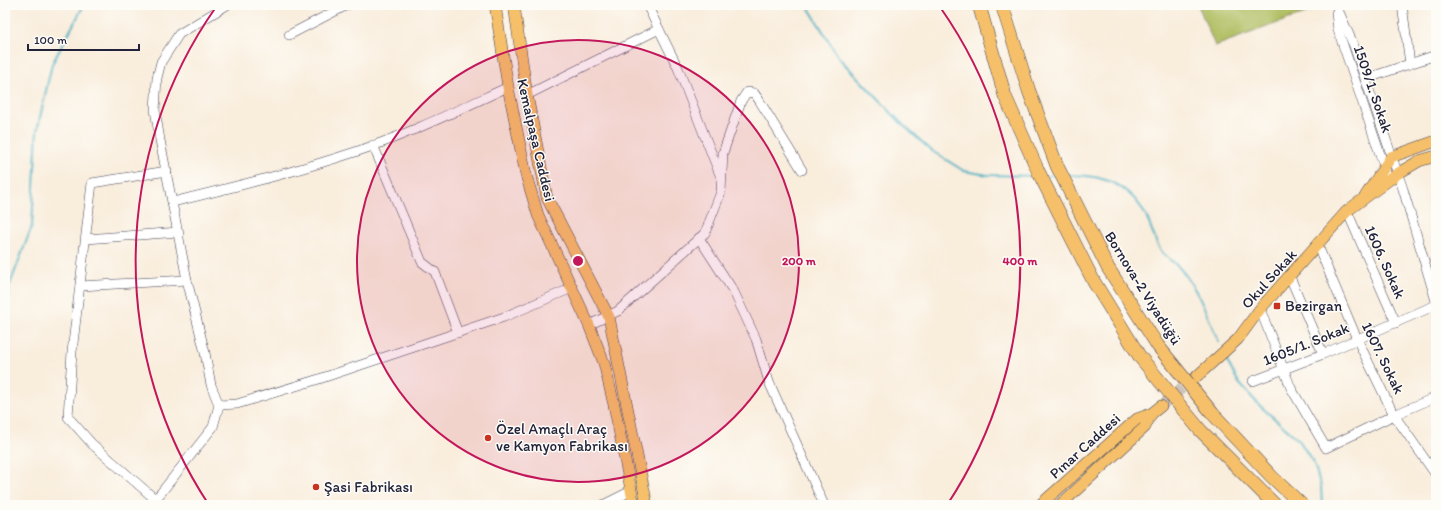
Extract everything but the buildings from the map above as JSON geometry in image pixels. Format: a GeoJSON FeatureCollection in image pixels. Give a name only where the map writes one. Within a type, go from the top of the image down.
{"type":"FeatureCollection","features":[{"type":"Feature","properties":{"kind":"highway"},"geometry":{"type":"LineString","coordinates":[[979,5],[1005,96],[1039,173],[1094,282],[1140,357],[1200,430],[1275,505]]}},
{"type":"Feature","properties":{"kind":"highway","name":"Bornova-2 Viyadüğü"},"geometry":{"type":"LineString","coordinates":[[1002,5],[1029,91],[1057,166],[1108,268],[1158,346],[1213,414],[1272,477],[1302,505]]}},
{"type":"Feature","properties":{"kind":"main road","name":"Kemalpaşa Caddesi"},"geometry":{"type":"LineString","coordinates":[[495,5],[508,87],[526,175],[538,215],[590,325],[607,377],[634,505]]}},
{"type":"Feature","properties":{"kind":"main road","name":"Kemalpaşa Caddesi"},"geometry":{"type":"LineString","coordinates":[[514,5],[527,95],[547,198],[609,317],[647,505]]}},
{"type":"Feature","properties":{"kind":"main road"},"geometry":{"type":"LineString","coordinates":[[1391,157],[1436,142]]}},
{"type":"Feature","properties":{"kind":"main road","name":"Okul Sokak"},"geometry":{"type":"LineString","coordinates":[[1195,378],[1238,339],[1260,309],[1348,212],[1364,197],[1419,161],[1436,156]]}},
{"type":"Feature","properties":{"kind":"main road","name":"Okul Sokak"},"geometry":{"type":"LineString","coordinates":[[1364,197],[1391,157]]}},
{"type":"Feature","properties":{"kind":"main road","name":"Pınar Caddesi"},"geometry":{"type":"LineString","coordinates":[[1040,505],[1137,419],[1151,414],[1161,406]]}},
{"type":"Feature","properties":{"kind":"main road","name":"Pınar Caddesi"},"geometry":{"type":"LineString","coordinates":[[1060,505],[1145,427],[1151,414]]}},
{"type":"Feature","properties":{"kind":"street"},"geometry":{"type":"LineString","coordinates":[[167,172],[92,183],[72,352],[68,417],[92,444],[152,502],[213,427],[220,405],[211,384],[187,280],[179,232],[155,110],[156,78],[161,62],[179,34],[227,5]]}},
{"type":"Feature","properties":{"kind":"street"},"geometry":{"type":"LineString","coordinates":[[289,34],[347,5]]}},
{"type":"Feature","properties":{"kind":"street"},"geometry":{"type":"LineString","coordinates":[[647,5],[678,68],[722,178]]}},
{"type":"Feature","properties":{"kind":"street","name":"1509/1. Sokak"},"geometry":{"type":"LineString","coordinates":[[1336,5],[1354,46],[1391,157],[1393,177]]}},
{"type":"Feature","properties":{"kind":"street","name":"1509/1. Sokak"},"geometry":{"type":"LineString","coordinates":[[1336,5],[1338,30],[1384,166],[1393,177]]}},
{"type":"Feature","properties":{"kind":"street"},"geometry":{"type":"LineString","coordinates":[[1402,5],[1410,64]]}},
{"type":"Feature","properties":{"kind":"street"},"geometry":{"type":"LineString","coordinates":[[527,95],[659,29]]}},
{"type":"Feature","properties":{"kind":"street"},"geometry":{"type":"LineString","coordinates":[[1365,79],[1436,55]]}},
{"type":"Feature","properties":{"kind":"street"},"geometry":{"type":"LineString","coordinates":[[173,202],[243,185],[374,145],[417,128],[508,87]]}},
{"type":"Feature","properties":{"kind":"street"},"geometry":{"type":"LineString","coordinates":[[590,325],[609,317],[618,311],[705,233],[721,192],[723,153],[741,101],[747,92],[754,93],[759,100],[802,170]]}},
{"type":"Feature","properties":{"kind":"street"},"geometry":{"type":"LineString","coordinates":[[374,145],[422,262],[435,272],[458,333]]}},
{"type":"Feature","properties":{"kind":"street"},"geometry":{"type":"LineString","coordinates":[[1393,177],[1408,204],[1436,301]]}},
{"type":"Feature","properties":{"kind":"street","name":"1606. Sokak"},"geometry":{"type":"LineString","coordinates":[[1348,212],[1396,323]]}},
{"type":"Feature","properties":{"kind":"street"},"geometry":{"type":"LineString","coordinates":[[86,239],[179,232]]}},
{"type":"Feature","properties":{"kind":"street"},"geometry":{"type":"LineString","coordinates":[[699,238],[737,298],[756,339],[770,382],[824,505]]}},
{"type":"Feature","properties":{"kind":"street","name":"1607. Sokak"},"geometry":{"type":"LineString","coordinates":[[1318,246],[1357,338],[1394,415],[1436,475]]}},
{"type":"Feature","properties":{"kind":"street"},"geometry":{"type":"LineString","coordinates":[[1290,277],[1323,354]]}},
{"type":"Feature","properties":{"kind":"street"},"geometry":{"type":"LineString","coordinates":[[80,286],[187,280]]}},
{"type":"Feature","properties":{"kind":"street"},"geometry":{"type":"LineString","coordinates":[[220,405],[237,404],[269,395],[458,333],[504,317],[572,288]]}},
{"type":"Feature","properties":{"kind":"street","name":"1605/1. Sokak"},"geometry":{"type":"LineString","coordinates":[[1253,381],[1323,354],[1436,305]]}},
{"type":"Feature","properties":{"kind":"street"},"geometry":{"type":"LineString","coordinates":[[1260,309],[1291,388],[1326,448],[1394,415],[1436,397]]}},
{"type":"Feature","properties":{"kind":"street"},"geometry":{"type":"LineString","coordinates":[[603,505],[631,491]]}},
{"type":"Feature","properties":{"kind":"green space"},"geometry":{"type":"Polygon","coordinates":[[[1198,5],[1313,5],[1316,9],[1215,46],[1198,5]]]}},
{"type":"Feature","properties":{"kind":"waterway"},"geometry":{"type":"LineString","coordinates":[[5,321],[9,287],[32,226],[37,131],[52,64],[84,5]]}},
{"type":"Feature","properties":{"kind":"waterway"},"geometry":{"type":"LineString","coordinates":[[807,5],[839,58],[903,125],[932,151],[964,171],[988,175],[1034,176]]}},
{"type":"Feature","properties":{"kind":"waterway"},"geometry":{"type":"LineString","coordinates":[[1047,176],[1056,175]]}},
{"type":"Feature","properties":{"kind":"waterway"},"geometry":{"type":"LineString","coordinates":[[1067,175],[1091,176],[1102,179],[1123,188],[1132,196],[1146,216],[1159,248],[1164,255],[1180,268],[1193,287],[1203,305],[1219,342]]}},
{"type":"Feature","properties":{"kind":"waterway"},"geometry":{"type":"LineString","coordinates":[[1225,358],[1239,383],[1259,405],[1299,440],[1314,464],[1321,486],[1322,505]]}},
{"type":"Feature","properties":{"kind":"tunnel"},"geometry":{"type":"LineString","coordinates":[[1161,406],[1194,378]]}},
{"type":"Feature","properties":{"kind":"place","name":"Bezirgan"},"geometry":{"type":"Point","coordinates":[1277,306]}},
{"type":"Feature","properties":{"kind":"place","name":"Özel Amaçlı Araç ve Kamyon Fabrikası"},"geometry":{"type":"Point","coordinates":[488,438]}},
{"type":"Feature","properties":{"kind":"place","name":"Şasi Fabrikası"},"geometry":{"type":"Point","coordinates":[316,487]}}]}
